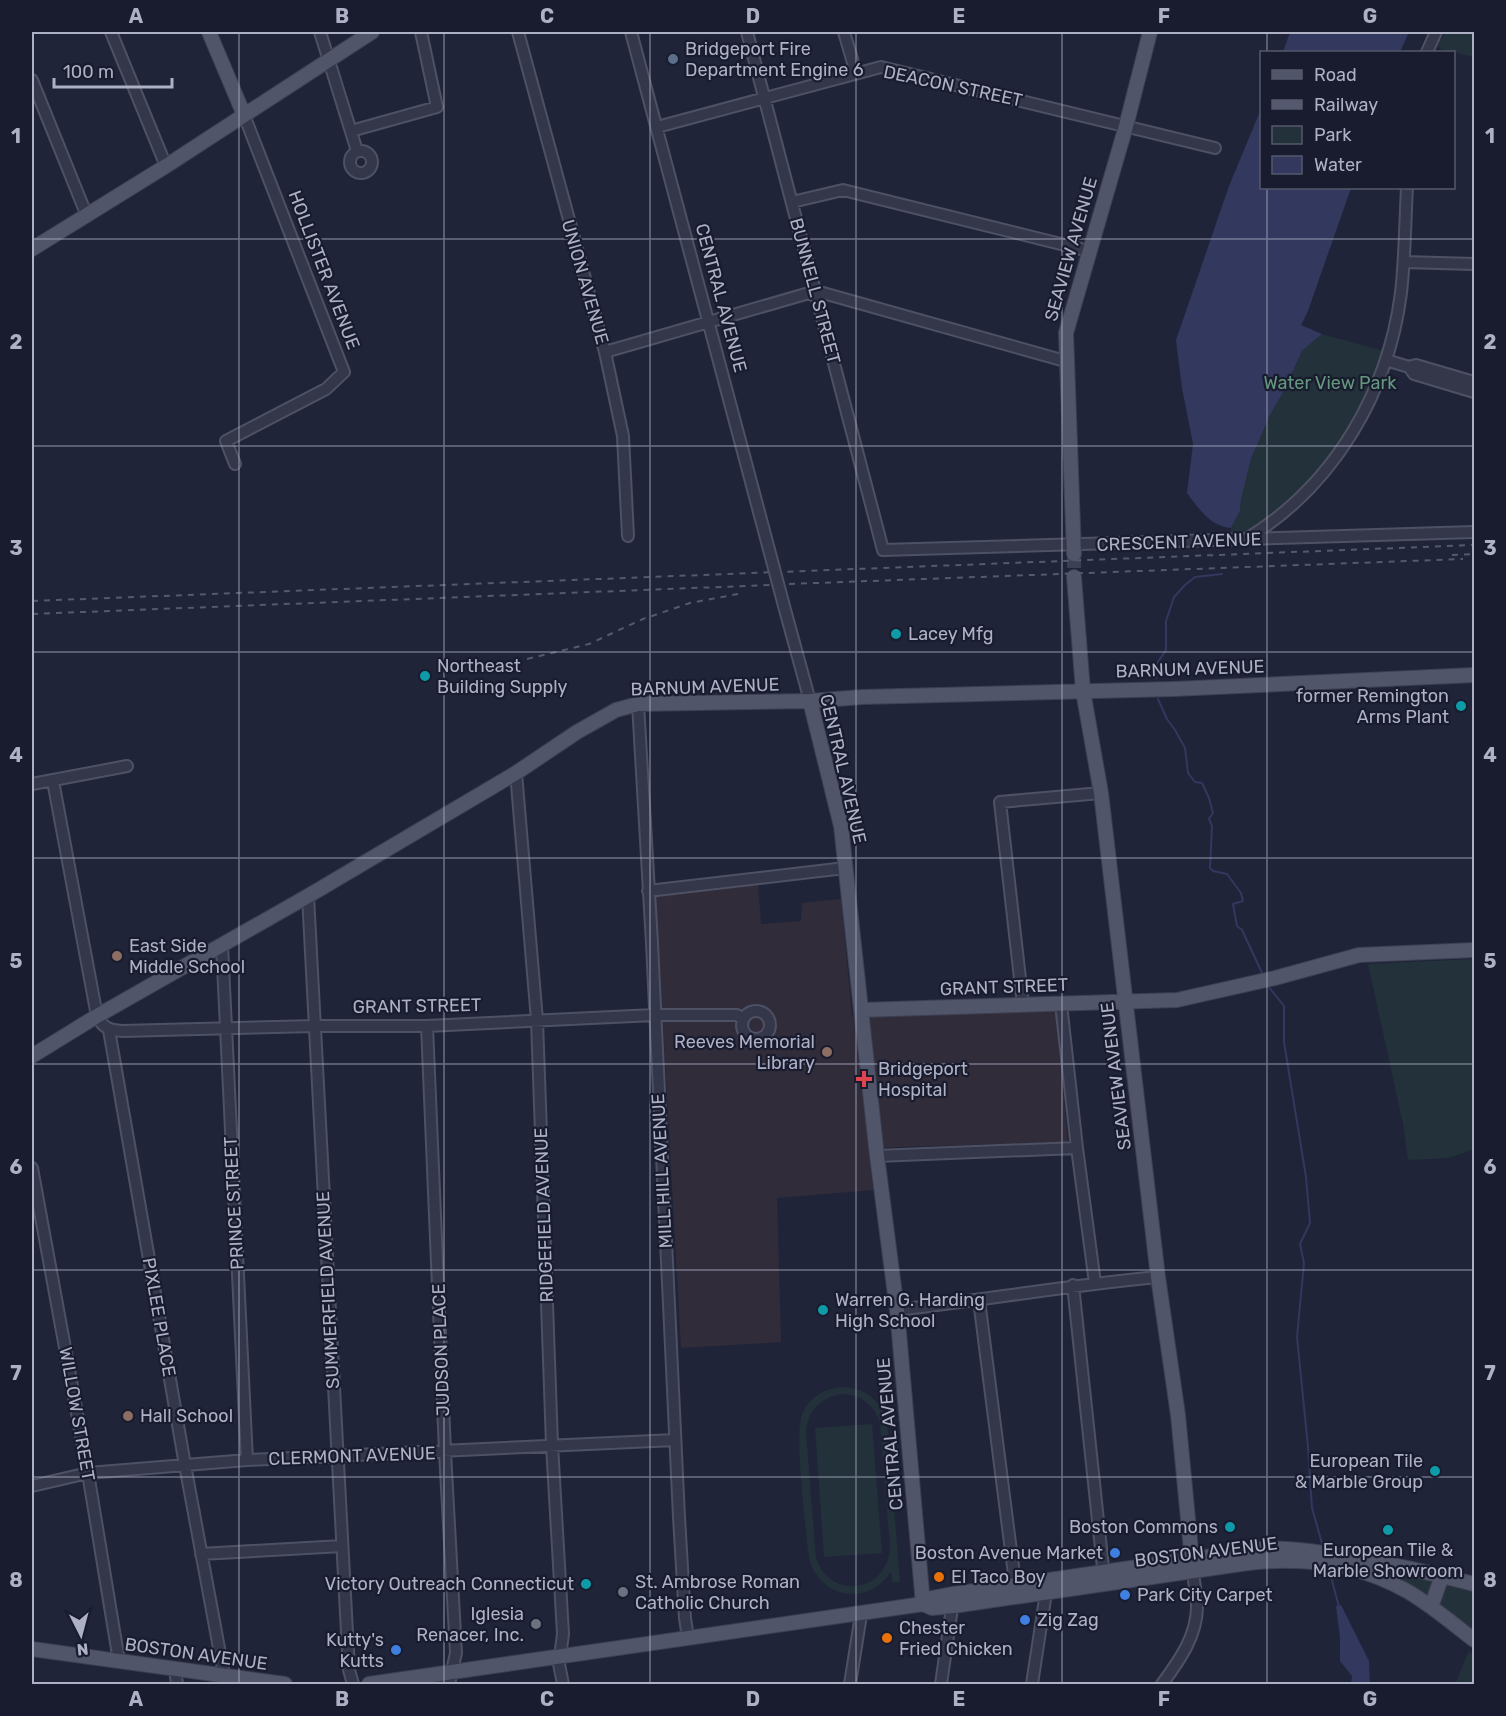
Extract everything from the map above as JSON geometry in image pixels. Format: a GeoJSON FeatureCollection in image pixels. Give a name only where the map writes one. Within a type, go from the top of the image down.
{"type":"FeatureCollection","features":[{"type":"Feature","properties":{"kind":"main road","name":"HOLLISTER AVENUE"},"geometry":{"type":"LineString","coordinates":[[209,32],[244,115]]}},
{"type":"Feature","properties":{"kind":"main road"},"geometry":{"type":"LineString","coordinates":[[32,249],[166,166],[372,32]]}},
{"type":"Feature","properties":{"kind":"main road","name":"SEAVIEW AVENUE"},"geometry":{"type":"LineString","coordinates":[[1074,549],[1065,361],[1066,333],[1126,126],[1150,32]]}},
{"type":"Feature","properties":{"kind":"main road","name":"SEAVIEW AVENUE"},"geometry":{"type":"LineString","coordinates":[[1074,577],[1083,691],[1101,793],[1158,1277],[1178,1415],[1192,1565]]}},
{"type":"Feature","properties":{"kind":"main road","name":"BARNUM AVENUE"},"geometry":{"type":"LineString","coordinates":[[32,1056],[516,773],[577,732],[616,710],[638,704],[810,701],[862,697],[1083,691],[1474,675]]}},
{"type":"Feature","properties":{"kind":"main road","name":"CENTRAL AVENUE"},"geometry":{"type":"LineString","coordinates":[[810,701],[841,826],[877,1156],[897,1310],[923,1604]]}},
{"type":"Feature","properties":{"kind":"main road","name":"GRANT STREET"},"geometry":{"type":"LineString","coordinates":[[861,1010],[1177,1000],[1275,978],[1359,955],[1474,950]]}},
{"type":"Feature","properties":{"kind":"main road","name":"BOSTON AVENUE"},"geometry":{"type":"LineString","coordinates":[[369,1684],[450,1679],[561,1657],[688,1638],[861,1615],[923,1604],[932,1608],[953,1600],[1192,1565],[1260,1549],[1442,1576],[1474,1584]]}},
{"type":"Feature","properties":{"kind":"main road","name":"BOSTON AVENUE"},"geometry":{"type":"LineString","coordinates":[[1330,1559],[1406,1591],[1474,1640]]}},
{"type":"Feature","properties":{"kind":"main road"},"geometry":{"type":"LineString","coordinates":[[1431,1607],[1442,1576]]}},
{"type":"Feature","properties":{"kind":"main road","name":"BOSTON AVENUE"},"geometry":{"type":"LineString","coordinates":[[32,1649],[285,1684]]}},
{"type":"Feature","properties":{"kind":"street"},"geometry":{"type":"LineString","coordinates":[[111,32],[166,166]]}},
{"type":"Feature","properties":{"kind":"street"},"geometry":{"type":"LineString","coordinates":[[320,32],[357,151]]}},
{"type":"Feature","properties":{"kind":"street"},"geometry":{"type":"LineString","coordinates":[[351,131],[437,107],[421,32]]}},
{"type":"Feature","properties":{"kind":"street","name":"UNION AVENUE"},"geometry":{"type":"LineString","coordinates":[[518,32],[605,352],[623,436],[628,536]]}},
{"type":"Feature","properties":{"kind":"street","name":"CENTRAL AVENUE"},"geometry":{"type":"LineString","coordinates":[[631,32],[810,701]]}},
{"type":"Feature","properties":{"kind":"street","name":"BUNNELL STREET"},"geometry":{"type":"LineString","coordinates":[[747,32],[883,550]]}},
{"type":"Feature","properties":{"kind":"street"},"geometry":{"type":"LineString","coordinates":[[844,32],[856,73]]}},
{"type":"Feature","properties":{"kind":"street"},"geometry":{"type":"LineString","coordinates":[[1427,51],[1436,32]]}},
{"type":"Feature","properties":{"kind":"street","name":"DEACON STREET"},"geometry":{"type":"LineString","coordinates":[[657,127],[881,67],[1215,148]]}},
{"type":"Feature","properties":{"kind":"street"},"geometry":{"type":"LineString","coordinates":[[32,80],[87,216]]}},
{"type":"Feature","properties":{"kind":"street","name":"HOLLISTER AVENUE"},"geometry":{"type":"LineString","coordinates":[[235,464],[226,441],[326,389],[344,372],[244,115]]}},
{"type":"Feature","properties":{"kind":"street"},"geometry":{"type":"LineString","coordinates":[[1246,540],[1269,525],[1293,504],[1330,465],[1362,418],[1386,360],[1401,294],[1407,189]]}},
{"type":"Feature","properties":{"kind":"street"},"geometry":{"type":"LineString","coordinates":[[792,202],[843,190],[1089,251]]}},
{"type":"Feature","properties":{"kind":"street"},"geometry":{"type":"LineString","coordinates":[[1404,262],[1474,264]]}},
{"type":"Feature","properties":{"kind":"street"},"geometry":{"type":"LineString","coordinates":[[605,352],[816,291],[1065,361]]}},
{"type":"Feature","properties":{"kind":"street"},"geometry":{"type":"LineString","coordinates":[[1386,360],[1409,367],[1414,374],[1474,392]]}},
{"type":"Feature","properties":{"kind":"street"},"geometry":{"type":"LineString","coordinates":[[1409,367],[1416,364],[1474,382]]}},
{"type":"Feature","properties":{"kind":"street","name":"CRESCENT AVENUE"},"geometry":{"type":"LineString","coordinates":[[883,550],[1074,549],[1474,532]]}},
{"type":"Feature","properties":{"kind":"street","name":"MILL HILL AVENUE"},"geometry":{"type":"LineString","coordinates":[[638,704],[675,1440],[688,1638]]}},
{"type":"Feature","properties":{"kind":"street"},"geometry":{"type":"LineString","coordinates":[[32,784],[127,766]]}},
{"type":"Feature","properties":{"kind":"street","name":"RIDGEFIELD AVENUE"},"geometry":{"type":"LineString","coordinates":[[516,773],[537,1020],[552,1446],[563,1634],[560,1672],[562,1684]]}},
{"type":"Feature","properties":{"kind":"street"},"geometry":{"type":"LineString","coordinates":[[53,781],[97,1016],[101,1024],[109,1030]]}},
{"type":"Feature","properties":{"kind":"street"},"geometry":{"type":"LineString","coordinates":[[1023,1005],[999,802],[1101,793]]}},
{"type":"Feature","properties":{"kind":"street"},"geometry":{"type":"LineString","coordinates":[[648,891],[846,868]]}},
{"type":"Feature","properties":{"kind":"street","name":"SUMMERFIELD AVENUE"},"geometry":{"type":"LineString","coordinates":[[308,896],[349,1670],[353,1684]]}},
{"type":"Feature","properties":{"kind":"street","name":"PRINCE STREET"},"geometry":{"type":"LineString","coordinates":[[222,945],[247,1460]]}},
{"type":"Feature","properties":{"kind":"street"},"geometry":{"type":"LineString","coordinates":[[1061,1004],[1095,1283]]}},
{"type":"Feature","properties":{"kind":"street","name":"GRANT STREET"},"geometry":{"type":"LineString","coordinates":[[109,1030],[428,1026],[654,1015],[737,1015],[743,1019]]}},
{"type":"Feature","properties":{"kind":"street","name":"JUDSON PLACE"},"geometry":{"type":"LineString","coordinates":[[428,1026],[445,1452],[456,1653],[450,1679]]}},
{"type":"Feature","properties":{"kind":"street","name":"PIXLEE PLACE"},"geometry":{"type":"LineString","coordinates":[[109,1030],[184,1465],[224,1675]]}},
{"type":"Feature","properties":{"kind":"street"},"geometry":{"type":"LineString","coordinates":[[877,1156],[1077,1148]]}},
{"type":"Feature","properties":{"kind":"street","name":"WILLOW STREET"},"geometry":{"type":"LineString","coordinates":[[32,1168],[88,1473],[119,1661]]}},
{"type":"Feature","properties":{"kind":"street"},"geometry":{"type":"LineString","coordinates":[[897,1310],[1073,1285],[1158,1277]]}},
{"type":"Feature","properties":{"kind":"street"},"geometry":{"type":"LineString","coordinates":[[1073,1285],[1104,1578]]}},
{"type":"Feature","properties":{"kind":"street"},"geometry":{"type":"LineString","coordinates":[[979,1300],[1016,1591]]}},
{"type":"Feature","properties":{"kind":"street","name":"CLERMONT AVENUE"},"geometry":{"type":"LineString","coordinates":[[32,1486],[88,1473],[247,1460],[675,1440]]}},
{"type":"Feature","properties":{"kind":"street"},"geometry":{"type":"LineString","coordinates":[[201,1554],[342,1546]]}},
{"type":"Feature","properties":{"kind":"street"},"geometry":{"type":"LineString","coordinates":[[1162,1684],[1180,1660],[1192,1632],[1197,1604],[1192,1565]]}},
{"type":"Feature","properties":{"kind":"street"},"geometry":{"type":"LineString","coordinates":[[1032,1684],[1047,1586]]}},
{"type":"Feature","properties":{"kind":"street"},"geometry":{"type":"LineString","coordinates":[[940,1684],[953,1600]]}},
{"type":"Feature","properties":{"kind":"street"},"geometry":{"type":"LineString","coordinates":[[850,1684],[861,1615]]}},
{"type":"Feature","properties":{"kind":"street"},"geometry":{"type":"LineString","coordinates":[[175,1670],[177,1684]]}},
{"type":"Feature","properties":{"kind":"shaded area","name":"Bridgeport Hospital"},"geometry":{"type":"Polygon","coordinates":[[[758,885],[761,924],[801,921],[802,903],[841,899],[852,1016],[1055,1008],[1068,1142],[868,1148],[873,1190],[777,1198],[781,1342],[681,1348],[656,897],[758,885]]]}},
{"type":"Feature","properties":{"kind":"green space"},"geometry":{"type":"Polygon","coordinates":[[[1445,32],[1474,32],[1474,57],[1440,49],[1438,46],[1445,32]]]}},
{"type":"Feature","properties":{"kind":"green space","name":"Water View Park"},"geometry":{"type":"Polygon","coordinates":[[[1322,334],[1384,351],[1365,399],[1339,444],[1306,484],[1288,501],[1254,526],[1231,535],[1231,528],[1240,511],[1251,459],[1270,415],[1302,351],[1322,334]]]}},
{"type":"Feature","properties":{"kind":"green space"},"geometry":{"type":"Polygon","coordinates":[[[1474,959],[1474,1149],[1449,1158],[1408,1160],[1403,1124],[1368,964],[1474,959]]]}},
{"type":"Feature","properties":{"kind":"green space"},"geometry":{"type":"Polygon","coordinates":[[[834,1388],[856,1389],[869,1395],[880,1406],[887,1420],[900,1582],[892,1582],[891,1572],[880,1584],[868,1591],[855,1594],[842,1593],[830,1588],[812,1567],[808,1552],[800,1458],[800,1423],[809,1402],[823,1392],[834,1388]],[[848,1394],[834,1396],[816,1407],[809,1419],[806,1433],[816,1558],[823,1572],[833,1581],[845,1586],[858,1586],[880,1574],[887,1562],[890,1547],[880,1422],[870,1405],[848,1394]]]}},
{"type":"Feature","properties":{"kind":"green space"},"geometry":{"type":"Polygon","coordinates":[[[872,1424],[882,1553],[824,1557],[815,1428],[872,1424]]]}},
{"type":"Feature","properties":{"kind":"green space"},"geometry":{"type":"Polygon","coordinates":[[[1375,1570],[1428,1578],[1474,1590],[1474,1632],[1443,1607],[1375,1570]]]}},
{"type":"Feature","properties":{"kind":"green space"},"geometry":{"type":"Polygon","coordinates":[[[1469,1651],[1474,1655],[1474,1684],[1455,1684],[1469,1651]]]}},
{"type":"Feature","properties":{"kind":"water"},"geometry":{"type":"Polygon","coordinates":[[[1290,32],[1409,32],[1400,51],[1283,51],[1290,32]]]}},
{"type":"Feature","properties":{"kind":"water"},"geometry":{"type":"Polygon","coordinates":[[[1260,111],[1260,189],[1351,189],[1301,325],[1322,334],[1302,351],[1270,415],[1251,459],[1240,511],[1231,528],[1211,520],[1187,493],[1193,444],[1182,388],[1176,340],[1229,186],[1260,111]]]}},
{"type":"Feature","properties":{"kind":"water"},"geometry":{"type":"Polygon","coordinates":[[[1341,1605],[1369,1661],[1370,1684],[1351,1684],[1352,1676],[1340,1661],[1336,1606],[1341,1605]]]}},
{"type":"Feature","properties":{"kind":"waterway"},"geometry":{"type":"LineString","coordinates":[[1156,678],[1158,662],[1166,650],[1166,621],[1174,597],[1195,577],[1222,574]]}},
{"type":"Feature","properties":{"kind":"waterway"},"geometry":{"type":"LineString","coordinates":[[1158,699],[1185,748],[1188,773],[1195,782],[1202,783],[1209,798],[1213,813],[1209,819],[1212,826],[1210,868],[1213,871],[1227,874],[1241,893],[1243,901],[1233,904],[1237,926],[1242,930],[1263,975]]}},
{"type":"Feature","properties":{"kind":"waterway"},"geometry":{"type":"LineString","coordinates":[[1268,986],[1284,1006],[1284,1042],[1306,1177],[1310,1223],[1300,1244],[1304,1263],[1297,1337],[1312,1508],[1323,1547]]}},
{"type":"Feature","properties":{"kind":"waterway"},"geometry":{"type":"LineString","coordinates":[[1329,1569],[1339,1607]]}},
{"type":"Feature","properties":{"kind":"tunnel"},"geometry":{"type":"LineString","coordinates":[[1074,554],[1074,577]]}},
{"type":"Feature","properties":{"kind":"railway"},"geometry":{"type":"LineString","coordinates":[[32,601],[1474,545]]}},
{"type":"Feature","properties":{"kind":"railway"},"geometry":{"type":"LineString","coordinates":[[1452,555],[1474,554]]}},
{"type":"Feature","properties":{"kind":"railway"},"geometry":{"type":"LineString","coordinates":[[789,584],[1463,559]]}},
{"type":"Feature","properties":{"kind":"railway"},"geometry":{"type":"LineString","coordinates":[[32,614],[770,585]]}},
{"type":"Feature","properties":{"kind":"railway"},"geometry":{"type":"LineString","coordinates":[[527,659],[589,644],[643,619],[690,603],[738,594]]}},
{"type":"Feature","properties":{"kind":"place","name":"Bridgeport Fire Department Engine 6"},"geometry":{"type":"Point","coordinates":[673,59]}},
{"type":"Feature","properties":{"kind":"place","name":"Lacey Mfg"},"geometry":{"type":"Point","coordinates":[896,634]}},
{"type":"Feature","properties":{"kind":"place","name":"Northeast Building Supply"},"geometry":{"type":"Point","coordinates":[425,676]}},
{"type":"Feature","properties":{"kind":"place","name":"former Remington Arms Plant"},"geometry":{"type":"Point","coordinates":[1461,706]}},
{"type":"Feature","properties":{"kind":"place","name":"East Side Middle School"},"geometry":{"type":"Point","coordinates":[117,956]}},
{"type":"Feature","properties":{"kind":"place","name":"Reeves Memorial Library"},"geometry":{"type":"Point","coordinates":[827,1052]}},
{"type":"Feature","properties":{"kind":"place","name":"Bridgeport Hospital"},"geometry":{"type":"Point","coordinates":[864,1079]}},
{"type":"Feature","properties":{"kind":"place","name":"Warren G. Harding High School"},"geometry":{"type":"Point","coordinates":[823,1310]}},
{"type":"Feature","properties":{"kind":"place","name":"Hall School"},"geometry":{"type":"Point","coordinates":[128,1416]}},
{"type":"Feature","properties":{"kind":"place","name":"European Tile & Marble Group"},"geometry":{"type":"Point","coordinates":[1435,1471]}},
{"type":"Feature","properties":{"kind":"place","name":"Boston Commons"},"geometry":{"type":"Point","coordinates":[1230,1527]}},
{"type":"Feature","properties":{"kind":"place","name":"European Tile & Marble Showroom"},"geometry":{"type":"Point","coordinates":[1388,1530]}},
{"type":"Feature","properties":{"kind":"place","name":"Boston Avenue Market"},"geometry":{"type":"Point","coordinates":[1115,1553]}},
{"type":"Feature","properties":{"kind":"place","name":"El Taco Boy"},"geometry":{"type":"Point","coordinates":[939,1577]}},
{"type":"Feature","properties":{"kind":"place","name":"Victory Outreach Connecticut"},"geometry":{"type":"Point","coordinates":[586,1584]}},
{"type":"Feature","properties":{"kind":"place","name":"St. Ambrose Roman Catholic Church"},"geometry":{"type":"Point","coordinates":[623,1592]}},
{"type":"Feature","properties":{"kind":"place","name":"Park City Carpet"},"geometry":{"type":"Point","coordinates":[1125,1595]}},
{"type":"Feature","properties":{"kind":"place","name":"Zig Zag"},"geometry":{"type":"Point","coordinates":[1025,1620]}},
{"type":"Feature","properties":{"kind":"place","name":"Iglesia Renacer, Inc."},"geometry":{"type":"Point","coordinates":[536,1624]}},
{"type":"Feature","properties":{"kind":"place","name":"Chester Fried Chicken"},"geometry":{"type":"Point","coordinates":[887,1638]}},
{"type":"Feature","properties":{"kind":"place","name":"Kutty's Kutts"},"geometry":{"type":"Point","coordinates":[396,1650]}}]}
